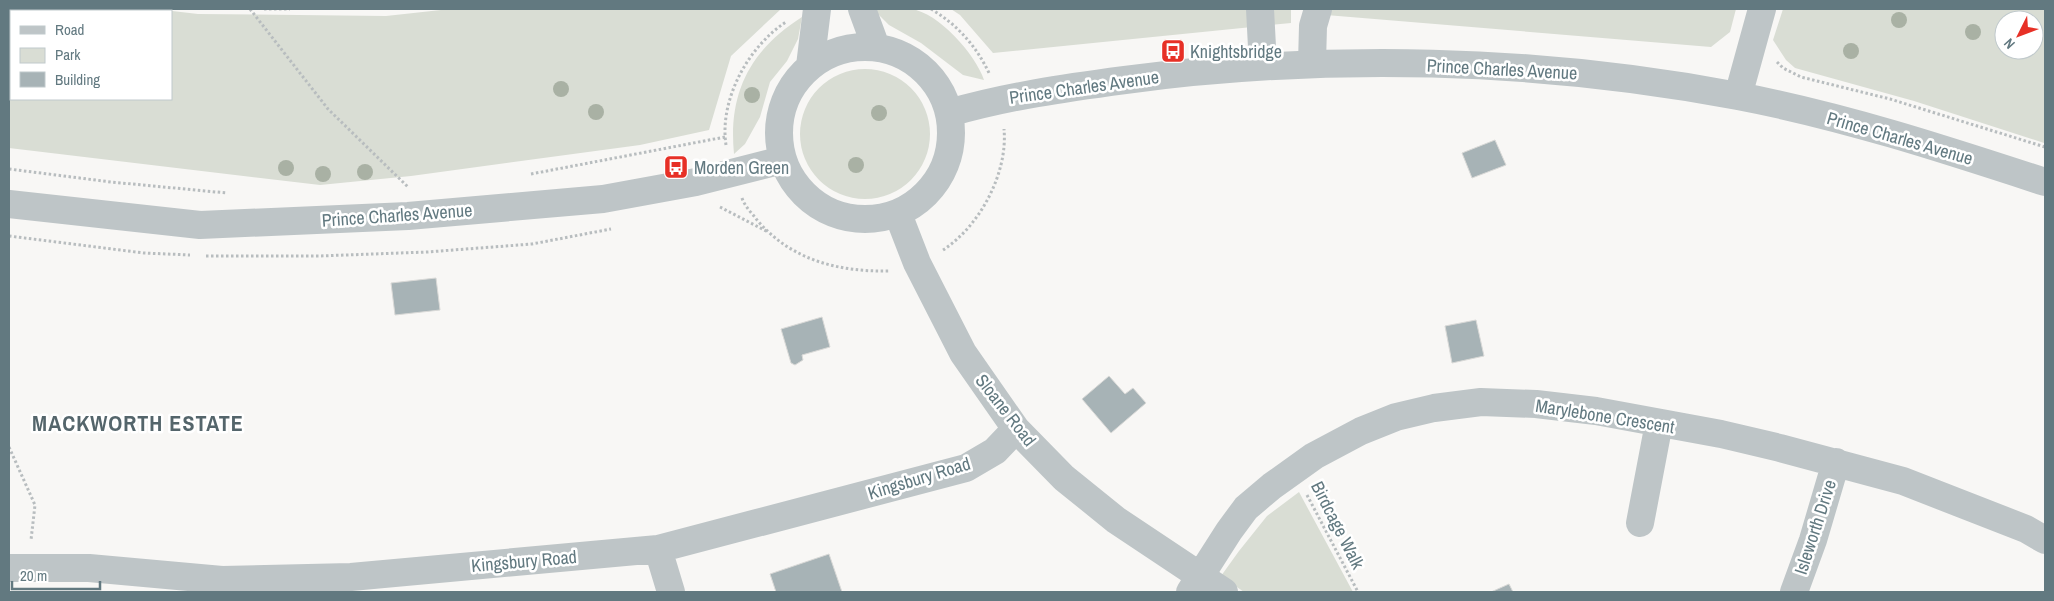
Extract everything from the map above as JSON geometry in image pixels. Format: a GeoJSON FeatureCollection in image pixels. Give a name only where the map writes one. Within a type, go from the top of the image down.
{"type":"FeatureCollection","features":[{"type":"Feature","properties":{"kind":"street"},"geometry":{"type":"LineString","coordinates":[[862,9],[876,47]]}},
{"type":"Feature","properties":{"kind":"street"},"geometry":{"type":"LineString","coordinates":[[1260,9],[1263,66]]}},
{"type":"Feature","properties":{"kind":"street"},"geometry":{"type":"LineString","coordinates":[[1312,63],[1313,26],[1318,9]]}},
{"type":"Feature","properties":{"kind":"street"},"geometry":{"type":"LineString","coordinates":[[1738,96],[1762,9]]}},
{"type":"Feature","properties":{"kind":"street"},"geometry":{"type":"LineString","coordinates":[[805,13],[810,66]]}},
{"type":"Feature","properties":{"kind":"street"},"geometry":{"type":"LineString","coordinates":[[858,47],[876,47],[901,54],[923,69],[940,89],[949,113],[951,143],[942,173],[924,197],[898,214],[870,220],[842,217],[829,212],[805,196],[796,185],[783,160],[779,144],[779,126],[782,109],[793,86],[810,66],[825,56],[841,50],[858,47]]}},
{"type":"Feature","properties":{"kind":"street","name":"Prince Charles Avenue"},"geometry":{"type":"LineString","coordinates":[[949,113],[999,99],[1197,70],[1312,63],[1438,64],[1533,68],[1610,76],[1738,96],[1854,123],[2045,182]]}},
{"type":"Feature","properties":{"kind":"street","name":"Prince Charles Avenue"},"geometry":{"type":"LineString","coordinates":[[9,204],[200,225],[408,216],[603,199],[696,182],[783,160]]}},
{"type":"Feature","properties":{"kind":"street","name":"Sloane Road"},"geometry":{"type":"LineString","coordinates":[[898,214],[917,263],[963,353],[1016,429],[1064,478],[1195,584],[1224,592]]}},
{"type":"Feature","properties":{"kind":"street","name":"Marylebone Crescent"},"geometry":{"type":"LineString","coordinates":[[1195,584],[1229,530],[1246,508],[1272,486],[1314,456],[1361,431],[1396,417],[1434,408],[1481,402],[1536,404],[1596,411],[1721,434],[1836,462],[1903,481],[2026,529],[2045,540]]}},
{"type":"Feature","properties":{"kind":"street"},"geometry":{"type":"LineString","coordinates":[[1640,523],[1659,423]]}},
{"type":"Feature","properties":{"kind":"street","name":"Kingsbury Road"},"geometry":{"type":"LineString","coordinates":[[18,568],[89,568],[222,580],[332,585],[658,549],[966,468],[995,451],[1016,429]]}},
{"type":"Feature","properties":{"kind":"street","name":"Isleworth Drive"},"geometry":{"type":"LineString","coordinates":[[1794,592],[1813,540],[1836,462]]}},
{"type":"Feature","properties":{"kind":"street"},"geometry":{"type":"LineString","coordinates":[[658,549],[671,592]]}},
{"type":"Feature","properties":{"kind":"path"},"geometry":{"type":"LineString","coordinates":[[250,9],[328,109],[410,188],[402,189]]}},
{"type":"Feature","properties":{"kind":"path"},"geometry":{"type":"LineString","coordinates":[[264,9],[290,9]]}},
{"type":"Feature","properties":{"kind":"path"},"geometry":{"type":"LineString","coordinates":[[805,13],[778,27],[758,46],[735,85],[725,124],[724,137],[732,173],[745,206],[768,232],[800,255],[830,266],[887,271],[898,270],[917,263],[950,245],[969,228],[985,207],[998,173],[1003,147],[1004,136],[999,99],[989,71],[972,43],[950,21],[931,9]]}},
{"type":"Feature","properties":{"kind":"path"},"geometry":{"type":"LineString","coordinates":[[1754,38],[1783,68],[1801,78],[1890,99],[2045,147]]}},
{"type":"Feature","properties":{"kind":"path"},"geometry":{"type":"LineString","coordinates":[[526,175],[724,137]]}},
{"type":"Feature","properties":{"kind":"path"},"geometry":{"type":"LineString","coordinates":[[9,169],[102,181],[231,194]]}},
{"type":"Feature","properties":{"kind":"path"},"geometry":{"type":"LineString","coordinates":[[9,236],[42,241]]}},
{"type":"Feature","properties":{"kind":"path"},"geometry":{"type":"LineString","coordinates":[[9,447],[35,505],[18,568]]}},
{"type":"Feature","properties":{"kind":"path","name":"Birdcage Walk"},"geometry":{"type":"LineString","coordinates":[[1294,470],[1358,592]]}},
{"type":"Feature","properties":{"kind":"green space"},"geometry":{"type":"Polygon","coordinates":[[[9,9],[164,10],[10,10],[10,100],[172,100],[172,11],[198,14],[386,16],[450,9],[781,9],[731,56],[709,130],[640,145],[411,176],[320,185],[9,148],[9,9]]]}},
{"type":"Feature","properties":{"kind":"green space"},"geometry":{"type":"Polygon","coordinates":[[[876,9],[911,9],[933,18],[965,47],[980,70],[984,80],[963,75],[921,43],[889,25],[878,14],[876,9]]]}},
{"type":"Feature","properties":{"kind":"green space"},"geometry":{"type":"Polygon","coordinates":[[[951,9],[1291,9],[1291,23],[993,53],[960,15],[951,9]]]}},
{"type":"Feature","properties":{"kind":"green space"},"geometry":{"type":"Polygon","coordinates":[[[1330,9],[1736,9],[1730,32],[1711,47],[1326,15],[1330,9]]]}},
{"type":"Feature","properties":{"kind":"green space"},"geometry":{"type":"Polygon","coordinates":[[[1783,9],[2045,9],[2044,143],[1914,101],[1795,68],[1786,60],[1773,40],[1783,9]]]}},
{"type":"Feature","properties":{"kind":"green space"},"geometry":{"type":"Polygon","coordinates":[[[802,17],[798,39],[787,61],[770,82],[760,117],[745,144],[734,154],[733,132],[735,112],[739,93],[746,75],[756,59],[769,44],[802,17]]]}},
{"type":"Feature","properties":{"kind":"green space"},"geometry":{"type":"Polygon","coordinates":[[[865,69],[878,70],[890,74],[911,88],[925,109],[929,121],[929,147],[925,159],[911,180],[890,194],[878,198],[865,199],[852,198],[840,194],[819,180],[805,159],[801,147],[800,134],[801,121],[805,109],[819,88],[840,74],[852,70],[865,69]]]}},
{"type":"Feature","properties":{"kind":"green space"},"geometry":{"type":"Polygon","coordinates":[[[1299,492],[1353,592],[1244,592],[1221,576],[1267,516],[1299,492]]]}},
{"type":"Feature","properties":{"kind":"building"},"geometry":{"type":"Polygon","coordinates":[[[1495,140],[1506,165],[1472,178],[1462,153],[1495,140]]]}},
{"type":"Feature","properties":{"kind":"building"},"geometry":{"type":"Polygon","coordinates":[[[436,278],[440,310],[395,315],[391,283],[436,278]]]}},
{"type":"Feature","properties":{"kind":"building"},"geometry":{"type":"Polygon","coordinates":[[[822,317],[830,347],[802,355],[803,360],[795,365],[791,363],[781,329],[822,317]]]}},
{"type":"Feature","properties":{"kind":"building"},"geometry":{"type":"Polygon","coordinates":[[[1476,320],[1484,356],[1452,363],[1445,326],[1476,320]]]}},
{"type":"Feature","properties":{"kind":"building"},"geometry":{"type":"Polygon","coordinates":[[[1109,376],[1125,394],[1133,388],[1146,403],[1111,433],[1082,399],[1109,376]]]}},
{"type":"Feature","properties":{"kind":"building"},"geometry":{"type":"Polygon","coordinates":[[[829,554],[842,592],[776,592],[770,574],[829,554]]]}},
{"type":"Feature","properties":{"kind":"building"},"geometry":{"type":"Polygon","coordinates":[[[1509,584],[1513,592],[1491,592],[1509,584]]]}},
{"type":"Feature","properties":{"kind":"place","name":"Knightsbridge"},"geometry":{"type":"Point","coordinates":[1173,51]}},
{"type":"Feature","properties":{"kind":"place","name":"Morden Green"},"geometry":{"type":"Point","coordinates":[676,167]}},
{"type":"Feature","properties":{"kind":"district","name":"MACKWORTH ESTATE"},"geometry":{"type":"Point","coordinates":[138,423]}}]}
